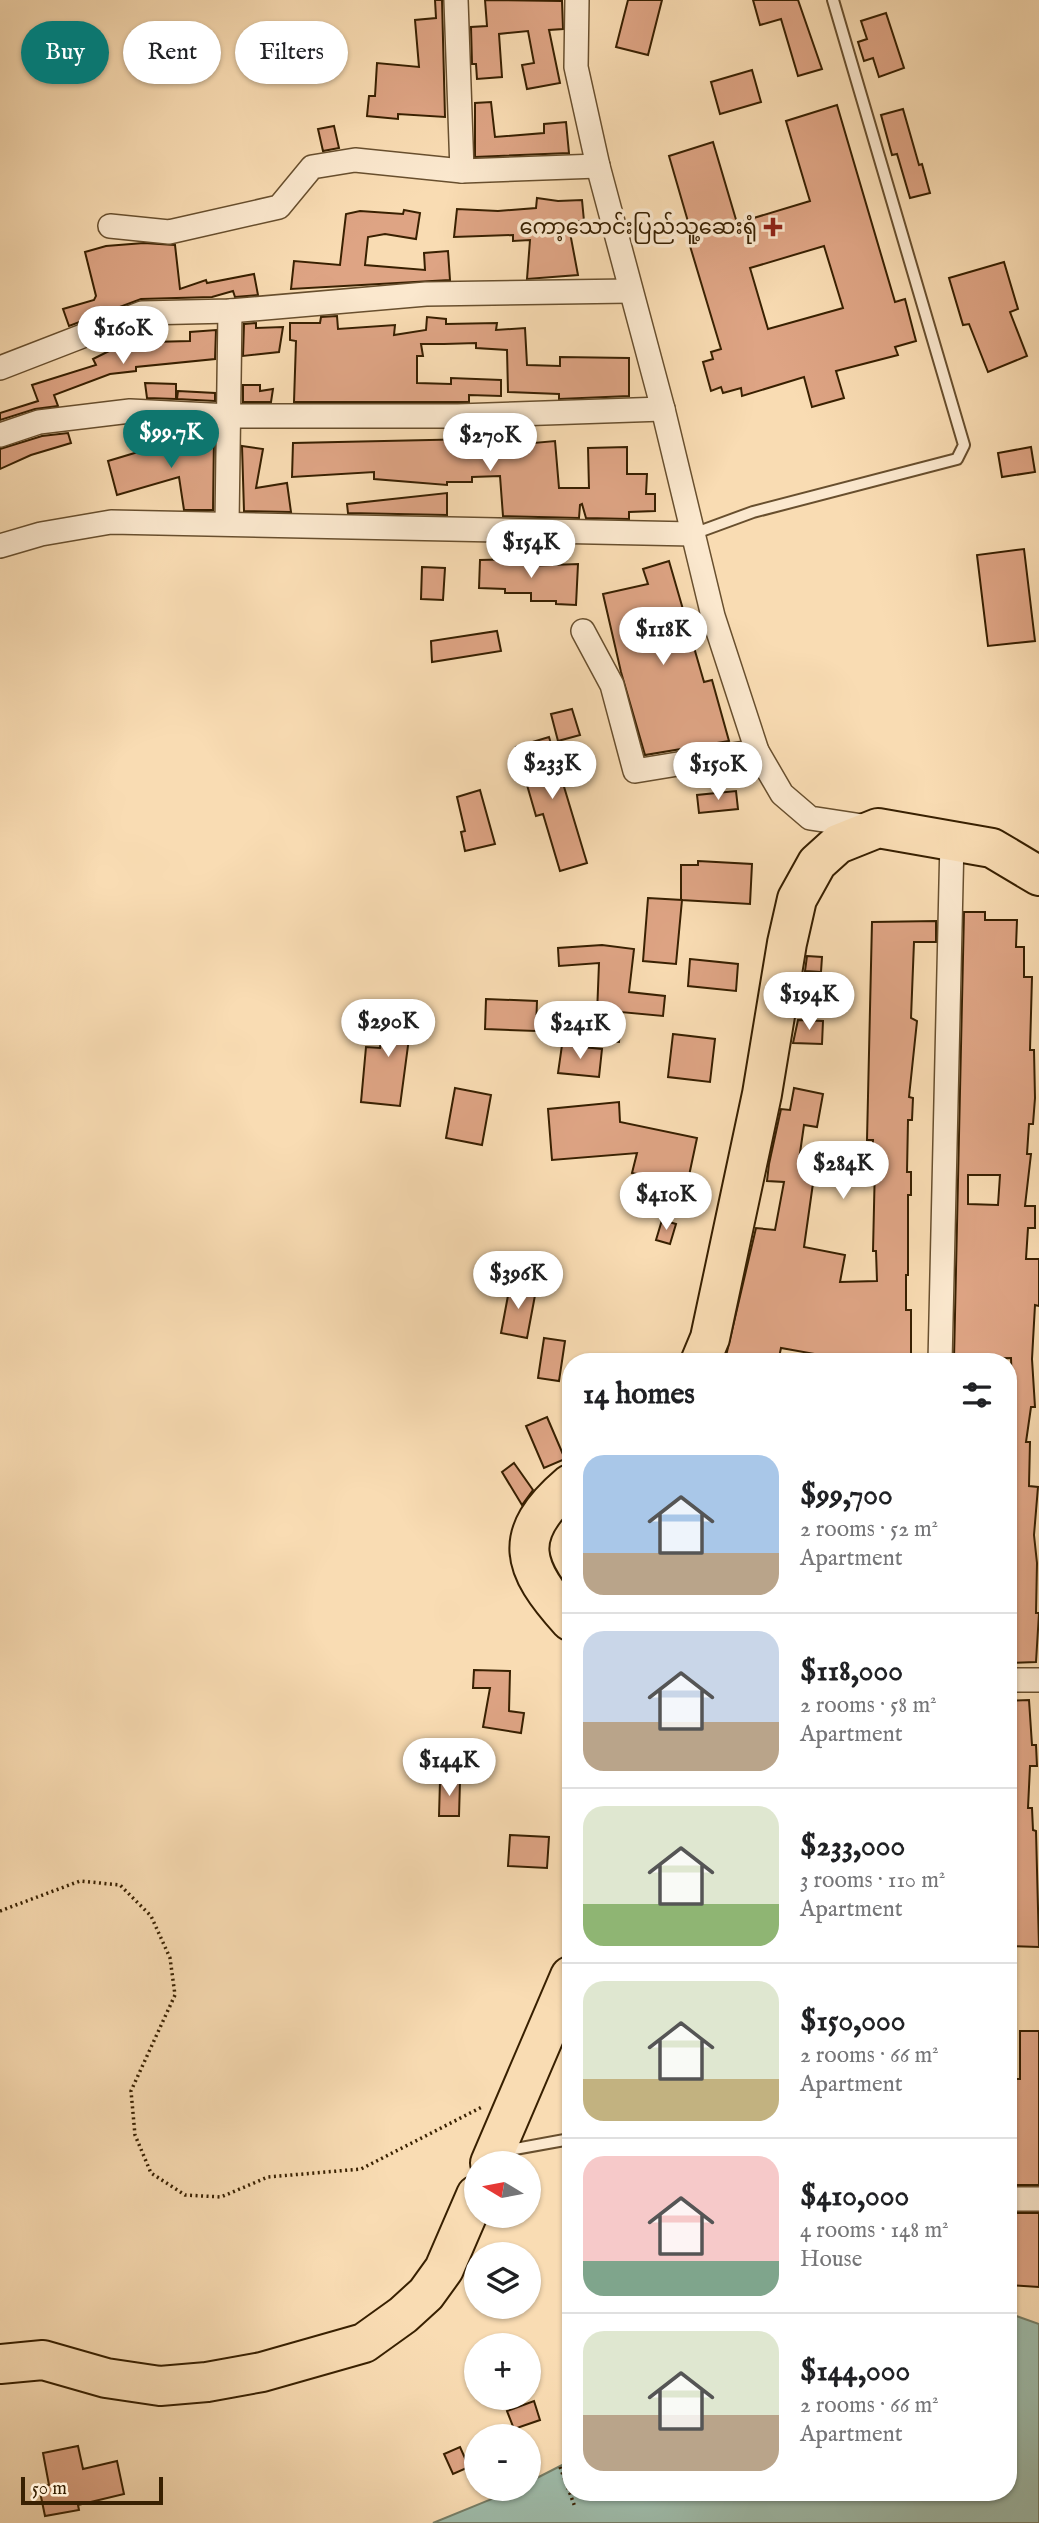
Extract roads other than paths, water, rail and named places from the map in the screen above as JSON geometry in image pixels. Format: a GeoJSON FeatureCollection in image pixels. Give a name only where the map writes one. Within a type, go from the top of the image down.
{"type":"FeatureCollection","features":[{"type":"Feature","properties":{"kind":"highway"},"geometry":{"type":"LineString","coordinates":[[704,1353],[710,1338],[762,1094],[797,899],[817,863],[838,844],[878,828],[992,848],[1039,876]]}},
{"type":"Feature","properties":{"kind":"highway"},"geometry":{"type":"LineString","coordinates":[[562,1491],[549,1502],[529,1536],[530,1565],[548,1597],[562,1612]]}},
{"type":"Feature","properties":{"kind":"highway"},"geometry":{"type":"LineString","coordinates":[[495,2151],[562,1995]]}},
{"type":"Feature","properties":{"kind":"highway"},"geometry":{"type":"LineString","coordinates":[[0,2364],[43,2360],[106,2378],[160,2386],[207,2382],[262,2372],[364,2343],[403,2315],[432,2286],[444,2269],[464,2223]]}},
{"type":"Feature","properties":{"kind":"street"},"geometry":{"type":"LineString","coordinates":[[456,0],[462,171]]}},
{"type":"Feature","properties":{"kind":"street"},"geometry":{"type":"LineString","coordinates":[[577,0],[576,67],[598,166],[663,409],[713,616],[757,751],[782,794],[810,818],[878,828]]}},
{"type":"Feature","properties":{"kind":"street"},"geometry":{"type":"LineString","coordinates":[[110,226],[169,232],[279,207],[312,167],[355,160],[462,171],[598,166]]}},
{"type":"Feature","properties":{"kind":"street"},"geometry":{"type":"LineString","coordinates":[[0,368],[142,313],[230,311],[426,295],[630,291]]}},
{"type":"Feature","properties":{"kind":"street"},"geometry":{"type":"LineString","coordinates":[[227,523],[230,311]]}},
{"type":"Feature","properties":{"kind":"street"},"geometry":{"type":"LineString","coordinates":[[0,435],[40,422],[130,411],[230,416],[458,416],[663,409]]}},
{"type":"Feature","properties":{"kind":"street"},"geometry":{"type":"LineString","coordinates":[[0,545],[41,534],[111,522],[693,534]]}},
{"type":"Feature","properties":{"kind":"street"},"geometry":{"type":"LineString","coordinates":[[583,631],[612,685],[635,771],[757,751]]}},
{"type":"Feature","properties":{"kind":"street"},"geometry":{"type":"LineString","coordinates":[[940,1353],[952,839]]}},
{"type":"Feature","properties":{"kind":"street"},"geometry":{"type":"LineString","coordinates":[[1017,1680],[1039,1680]]}},
{"type":"Feature","properties":{"kind":"street"},"geometry":{"type":"LineString","coordinates":[[1017,2199],[1039,2199]]}},
{"type":"Feature","properties":{"kind":"lane"},"geometry":{"type":"LineString","coordinates":[[693,534],[753,512],[957,459],[964,444],[833,0]]}},
{"type":"Feature","properties":{"kind":"lane"},"geometry":{"type":"LineString","coordinates":[[521,2151],[562,2141]]}},
{"type":"Feature","properties":{"kind":"place","name":"ကော့သောင်းပြည်သူ့ဆေးရုံ"},"geometry":{"type":"Point","coordinates":[773,227]}}]}
